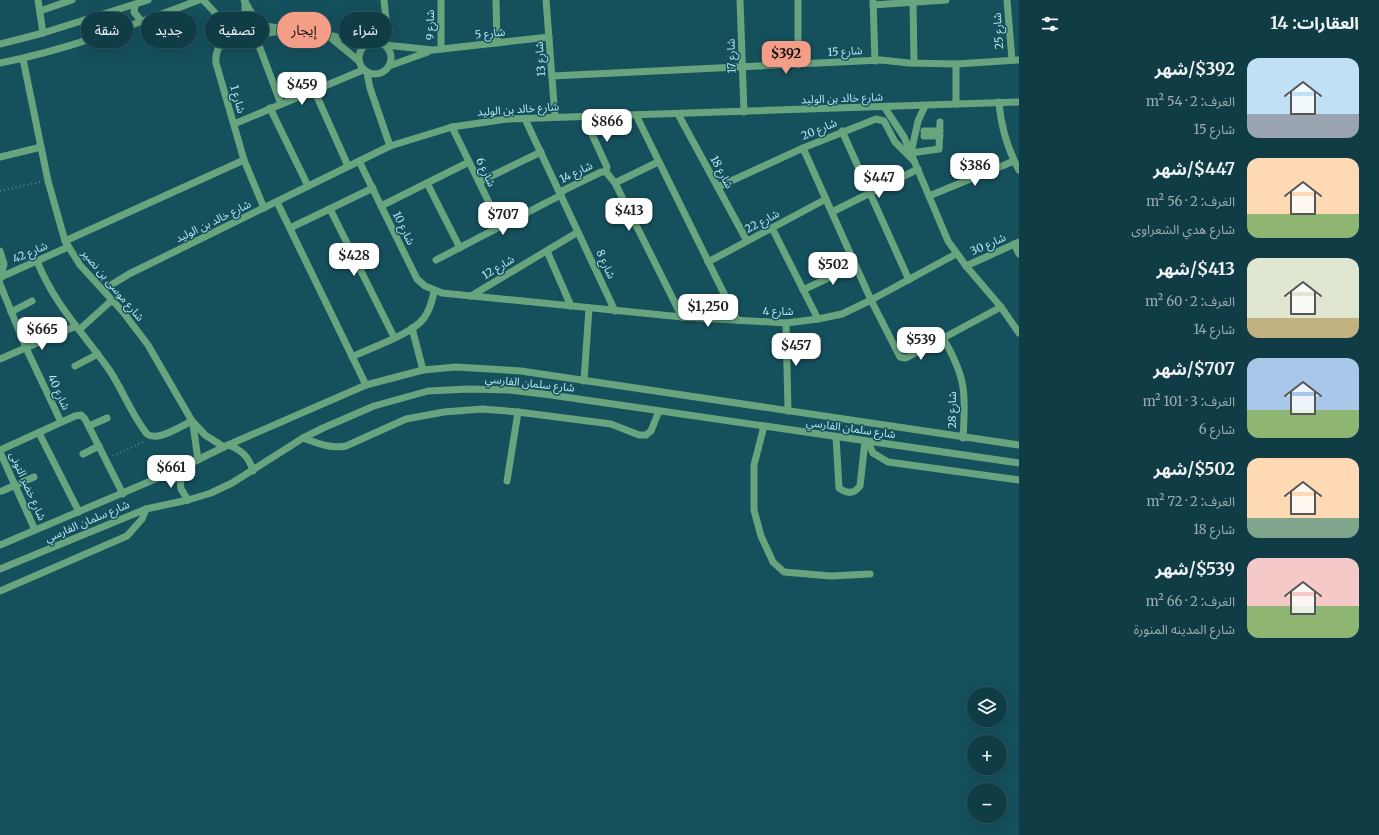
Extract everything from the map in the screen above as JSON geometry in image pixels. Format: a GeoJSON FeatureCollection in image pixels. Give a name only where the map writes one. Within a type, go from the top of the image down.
{"type":"FeatureCollection","features":[{"type":"Feature","properties":{"kind":"street"},"geometry":{"type":"LineString","coordinates":[[38,0],[43,33]]}},
{"type":"Feature","properties":{"kind":"street"},"geometry":{"type":"LineString","coordinates":[[40,11],[72,0]]}},
{"type":"Feature","properties":{"kind":"street"},"geometry":{"type":"LineString","coordinates":[[120,0],[123,8]]}},
{"type":"Feature","properties":{"kind":"street"},"geometry":{"type":"LineString","coordinates":[[111,12],[148,0]]}},
{"type":"Feature","properties":{"kind":"street"},"geometry":{"type":"LineString","coordinates":[[168,12],[199,0]]}},
{"type":"Feature","properties":{"kind":"street"},"geometry":{"type":"LineString","coordinates":[[203,0],[214,12]]}},
{"type":"Feature","properties":{"kind":"street"},"geometry":{"type":"LineString","coordinates":[[245,0],[245,12]]}},
{"type":"Feature","properties":{"kind":"street"},"geometry":{"type":"LineString","coordinates":[[245,0],[259,23],[277,28]]}},
{"type":"Feature","properties":{"kind":"street"},"geometry":{"type":"LineString","coordinates":[[384,0],[385,12]]}},
{"type":"Feature","properties":{"kind":"street","name":"شارع 9"},"geometry":{"type":"LineString","coordinates":[[441,0],[441,49]]}},
{"type":"Feature","properties":{"kind":"street"},"geometry":{"type":"LineString","coordinates":[[496,0],[497,43]]}},
{"type":"Feature","properties":{"kind":"street","name":"شارع 13"},"geometry":{"type":"LineString","coordinates":[[546,0],[555,117]]}},
{"type":"Feature","properties":{"kind":"street","name":"شارع 17"},"geometry":{"type":"LineString","coordinates":[[740,0],[744,112]]}},
{"type":"Feature","properties":{"kind":"street"},"geometry":{"type":"LineString","coordinates":[[798,0],[798,65]]}},
{"type":"Feature","properties":{"kind":"street"},"geometry":{"type":"LineString","coordinates":[[875,61],[873,3],[946,0]]}},
{"type":"Feature","properties":{"kind":"street","name":"شارع 25"},"geometry":{"type":"LineString","coordinates":[[1007,0],[1015,60]]}},
{"type":"Feature","properties":{"kind":"street"},"geometry":{"type":"LineString","coordinates":[[913,2],[914,63]]}},
{"type":"Feature","properties":{"kind":"street"},"geometry":{"type":"LineString","coordinates":[[135,5],[136,16],[141,21]]}},
{"type":"Feature","properties":{"kind":"street"},"geometry":{"type":"LineString","coordinates":[[0,44],[81,21]]}},
{"type":"Feature","properties":{"kind":"street","name":"شارع 5"},"geometry":{"type":"LineString","coordinates":[[392,46],[433,50],[549,37]]}},
{"type":"Feature","properties":{"kind":"street"},"geometry":{"type":"LineString","coordinates":[[331,38],[337,41],[359,61],[365,71],[390,146]]}},
{"type":"Feature","properties":{"kind":"street"},"geometry":{"type":"LineString","coordinates":[[0,63],[23,59],[81,41]]}},
{"type":"Feature","properties":{"kind":"street","name":"شارع 1"},"geometry":{"type":"LineString","coordinates":[[219,48],[216,63],[244,160],[264,208]]}},
{"type":"Feature","properties":{"kind":"street"},"geometry":{"type":"LineString","coordinates":[[259,48],[281,104]]}},
{"type":"Feature","properties":{"kind":"street"},"geometry":{"type":"LineString","coordinates":[[359,61],[360,51],[363,48]]}},
{"type":"Feature","properties":{"kind":"street"},"geometry":{"type":"LineString","coordinates":[[234,124],[314,90],[365,71],[378,74],[384,71],[389,66],[391,57],[385,48]]}},
{"type":"Feature","properties":{"kind":"street","name":"شارع 5"},"geometry":{"type":"LineString","coordinates":[[389,66],[433,50]]}},
{"type":"Feature","properties":{"kind":"street","name":"شارع موسى بن نصير"},"geometry":{"type":"LineString","coordinates":[[23,59],[48,181],[67,244],[80,265],[123,312],[148,345],[175,389],[192,421],[205,435],[226,446],[236,448],[247,457],[253,471]]}},
{"type":"Feature","properties":{"kind":"street","name":"شارع 15"},"geometry":{"type":"LineString","coordinates":[[552,76],[893,60],[914,63],[956,64],[1015,60]]}},
{"type":"Feature","properties":{"kind":"street"},"geometry":{"type":"LineString","coordinates":[[956,64],[956,104]]}},
{"type":"Feature","properties":{"kind":"street"},"geometry":{"type":"LineString","coordinates":[[314,90],[348,166]]}},
{"type":"Feature","properties":{"kind":"street"},"geometry":{"type":"LineString","coordinates":[[1000,102],[1000,123],[1014,161],[1019,170]]}},
{"type":"Feature","properties":{"kind":"street","name":"شارع خالد بن الوليد"},"geometry":{"type":"LineString","coordinates":[[103,290],[129,274],[390,146],[452,127],[480,122],[555,117],[885,108],[1019,102]]}},
{"type":"Feature","properties":{"kind":"street"},"geometry":{"type":"LineString","coordinates":[[911,153],[918,121],[925,106]]}},
{"type":"Feature","properties":{"kind":"street"},"geometry":{"type":"LineString","coordinates":[[270,108],[308,186]]}},
{"type":"Feature","properties":{"kind":"street"},"geometry":{"type":"LineString","coordinates":[[885,108],[899,127],[915,161],[948,241],[956,254],[1018,329]]}},
{"type":"Feature","properties":{"kind":"street","name":"شارع 18"},"geometry":{"type":"LineString","coordinates":[[678,114],[747,241]]}},
{"type":"Feature","properties":{"kind":"street"},"geometry":{"type":"LineString","coordinates":[[636,115],[737,320]]}},
{"type":"Feature","properties":{"kind":"street"},"geometry":{"type":"LineString","coordinates":[[584,117],[608,167],[606,172]]}},
{"type":"Feature","properties":{"kind":"street","name":"شارع 8"},"geometry":{"type":"LineString","coordinates":[[525,119],[615,311]]}},
{"type":"Feature","properties":{"kind":"street","name":"شارع 20"},"geometry":{"type":"LineString","coordinates":[[718,187],[842,131],[876,119],[882,119],[895,142],[915,161]]}},
{"type":"Feature","properties":{"kind":"street"},"geometry":{"type":"LineString","coordinates":[[911,153],[939,150],[940,122]]}},
{"type":"Feature","properties":{"kind":"street","name":"شارع 6"},"geometry":{"type":"LineString","coordinates":[[452,127],[501,227]]}},
{"type":"Feature","properties":{"kind":"street"},"geometry":{"type":"LineString","coordinates":[[842,131],[909,280]]}},
{"type":"Feature","properties":{"kind":"street"},"geometry":{"type":"LineString","coordinates":[[924,134],[940,134]]}},
{"type":"Feature","properties":{"kind":"street"},"geometry":{"type":"LineString","coordinates":[[0,157],[42,147]]}},
{"type":"Feature","properties":{"kind":"street"},"geometry":{"type":"LineString","coordinates":[[803,148],[871,300],[898,354],[903,358],[1001,307]]}},
{"type":"Feature","properties":{"kind":"street"},"geometry":{"type":"LineString","coordinates":[[479,182],[541,152]]}},
{"type":"Feature","properties":{"kind":"street","name":"شارع 42"},"geometry":{"type":"LineString","coordinates":[[0,281],[67,244],[244,160]]}},
{"type":"Feature","properties":{"kind":"street","name":"شارع 10"},"geometry":{"type":"LineString","coordinates":[[359,161],[417,279],[434,292]]}},
{"type":"Feature","properties":{"kind":"street"},"geometry":{"type":"LineString","coordinates":[[929,196],[1014,161]]}},
{"type":"Feature","properties":{"kind":"street"},"geometry":{"type":"LineString","coordinates":[[381,206],[469,162]]}},
{"type":"Feature","properties":{"kind":"street"},"geometry":{"type":"LineString","coordinates":[[615,183],[658,162]]}},
{"type":"Feature","properties":{"kind":"street"},"geometry":{"type":"LineString","coordinates":[[832,212],[918,169]]}},
{"type":"Feature","properties":{"kind":"street","name":"شارع 14"},"geometry":{"type":"LineString","coordinates":[[436,260],[501,227],[601,172],[606,172],[615,183],[682,317]]}},
{"type":"Feature","properties":{"kind":"street"},"geometry":{"type":"LineString","coordinates":[[427,183],[460,248]]}},
{"type":"Feature","properties":{"kind":"street"},"geometry":{"type":"LineString","coordinates":[[290,228],[372,188]]}},
{"type":"Feature","properties":{"kind":"street","name":"شارع 22"},"geometry":{"type":"LineString","coordinates":[[708,262],[826,199]]}},
{"type":"Feature","properties":{"kind":"street"},"geometry":{"type":"LineString","coordinates":[[277,202],[366,385]]}},
{"type":"Feature","properties":{"kind":"street"},"geometry":{"type":"LineString","coordinates":[[330,209],[394,337]]}},
{"type":"Feature","properties":{"kind":"street"},"geometry":{"type":"LineString","coordinates":[[772,228],[818,320]]}},
{"type":"Feature","properties":{"kind":"street","name":"شارع 12"},"geometry":{"type":"LineString","coordinates":[[470,296],[578,232]]}},
{"type":"Feature","properties":{"kind":"street"},"geometry":{"type":"LineString","coordinates":[[1016,243],[1019,254]]}},
{"type":"Feature","properties":{"kind":"street","name":"شارع 30"},"geometry":{"type":"LineString","coordinates":[[966,266],[1016,243]]}},
{"type":"Feature","properties":{"kind":"street","name":"شارع 40"},"geometry":{"type":"LineString","coordinates":[[0,251],[4,264],[0,281],[1,294],[11,312],[26,348],[61,422]]}},
{"type":"Feature","properties":{"kind":"street"},"geometry":{"type":"LineString","coordinates":[[547,251],[571,306]]}},
{"type":"Feature","properties":{"kind":"street","name":"شارع 4"},"geometry":{"type":"LineString","coordinates":[[434,292],[682,317],[786,323],[818,320],[842,314],[956,254]]}},
{"type":"Feature","properties":{"kind":"street"},"geometry":{"type":"LineString","coordinates":[[37,261],[51,292],[98,354],[121,389],[144,431],[150,437],[154,437],[192,421]]}},
{"type":"Feature","properties":{"kind":"street"},"geometry":{"type":"LineString","coordinates":[[803,290],[855,265]]}},
{"type":"Feature","properties":{"kind":"street"},"geometry":{"type":"LineString","coordinates":[[352,356],[412,328],[423,319],[431,306],[434,292]]}},
{"type":"Feature","properties":{"kind":"street"},"geometry":{"type":"LineString","coordinates":[[0,359],[77,328],[112,300]]}},
{"type":"Feature","properties":{"kind":"street"},"geometry":{"type":"LineString","coordinates":[[11,312],[32,301]]}},
{"type":"Feature","properties":{"kind":"street"},"geometry":{"type":"LineString","coordinates":[[584,381],[589,308]]}},
{"type":"Feature","properties":{"kind":"street"},"geometry":{"type":"LineString","coordinates":[[786,323],[788,411]]}},
{"type":"Feature","properties":{"kind":"street"},"geometry":{"type":"LineString","coordinates":[[412,328],[423,370]]}},
{"type":"Feature","properties":{"kind":"street","name":"شارع 28"},"geometry":{"type":"LineString","coordinates":[[943,338],[954,357],[962,377],[966,399],[963,438]]}},
{"type":"Feature","properties":{"kind":"street"},"geometry":{"type":"LineString","coordinates":[[76,366],[98,354]]}},
{"type":"Feature","properties":{"kind":"street","name":"شارع سلمان الفارسي"},"geometry":{"type":"LineString","coordinates":[[0,545],[122,494],[226,446],[366,385],[423,370],[488,368],[521,371],[963,438],[1019,445]]}},
{"type":"Feature","properties":{"kind":"street","name":"شارع سلمان الفارسي"},"geometry":{"type":"LineString","coordinates":[[0,569],[146,509],[188,500],[218,490],[253,471],[303,438],[322,428],[374,406],[428,392],[469,389],[510,390],[1019,463]]}},
{"type":"Feature","properties":{"kind":"street"},"geometry":{"type":"LineString","coordinates":[[303,438],[324,446],[339,448],[406,419],[444,412],[482,409],[611,424],[639,435],[646,435],[651,431],[659,411]]}},
{"type":"Feature","properties":{"kind":"street"},"geometry":{"type":"LineString","coordinates":[[507,481],[518,412]]}},
{"type":"Feature","properties":{"kind":"street"},"geometry":{"type":"LineString","coordinates":[[0,451],[61,422],[81,415],[89,426],[122,494]]}},
{"type":"Feature","properties":{"kind":"street"},"geometry":{"type":"LineString","coordinates":[[89,426],[107,418]]}},
{"type":"Feature","properties":{"kind":"street","name":"شارع موسى بن نصير"},"geometry":{"type":"LineString","coordinates":[[192,421],[198,460]]}},
{"type":"Feature","properties":{"kind":"street"},"geometry":{"type":"LineString","coordinates":[[764,426],[754,465],[754,510],[761,536],[773,562],[784,572],[831,576],[870,574]]}},
{"type":"Feature","properties":{"kind":"street"},"geometry":{"type":"LineString","coordinates":[[39,432],[79,512]]}},
{"type":"Feature","properties":{"kind":"street"},"geometry":{"type":"LineString","coordinates":[[836,437],[839,488],[844,492],[850,493],[856,491],[860,486],[866,442]]}},
{"type":"Feature","properties":{"kind":"street"},"geometry":{"type":"LineString","coordinates":[[866,442],[873,453],[888,462],[1019,480]]}},
{"type":"Feature","properties":{"kind":"street"},"geometry":{"type":"LineString","coordinates":[[83,454],[99,446]]}},
{"type":"Feature","properties":{"kind":"street","name":"شارع خضر التونى"},"geometry":{"type":"LineString","coordinates":[[0,451],[35,530]]}},
{"type":"Feature","properties":{"kind":"street"},"geometry":{"type":"LineString","coordinates":[[179,469],[179,482],[188,500]]}},
{"type":"Feature","properties":{"kind":"street"},"geometry":{"type":"LineString","coordinates":[[2,491],[34,476]]}},
{"type":"Feature","properties":{"kind":"street"},"geometry":{"type":"LineString","coordinates":[[0,591],[127,536],[142,519],[146,509]]}},
{"type":"Feature","properties":{"kind":"path"},"geometry":{"type":"LineString","coordinates":[[0,191],[48,181]]}},
{"type":"Feature","properties":{"kind":"path"},"geometry":{"type":"LineString","coordinates":[[106,460],[154,437]]}}]}
